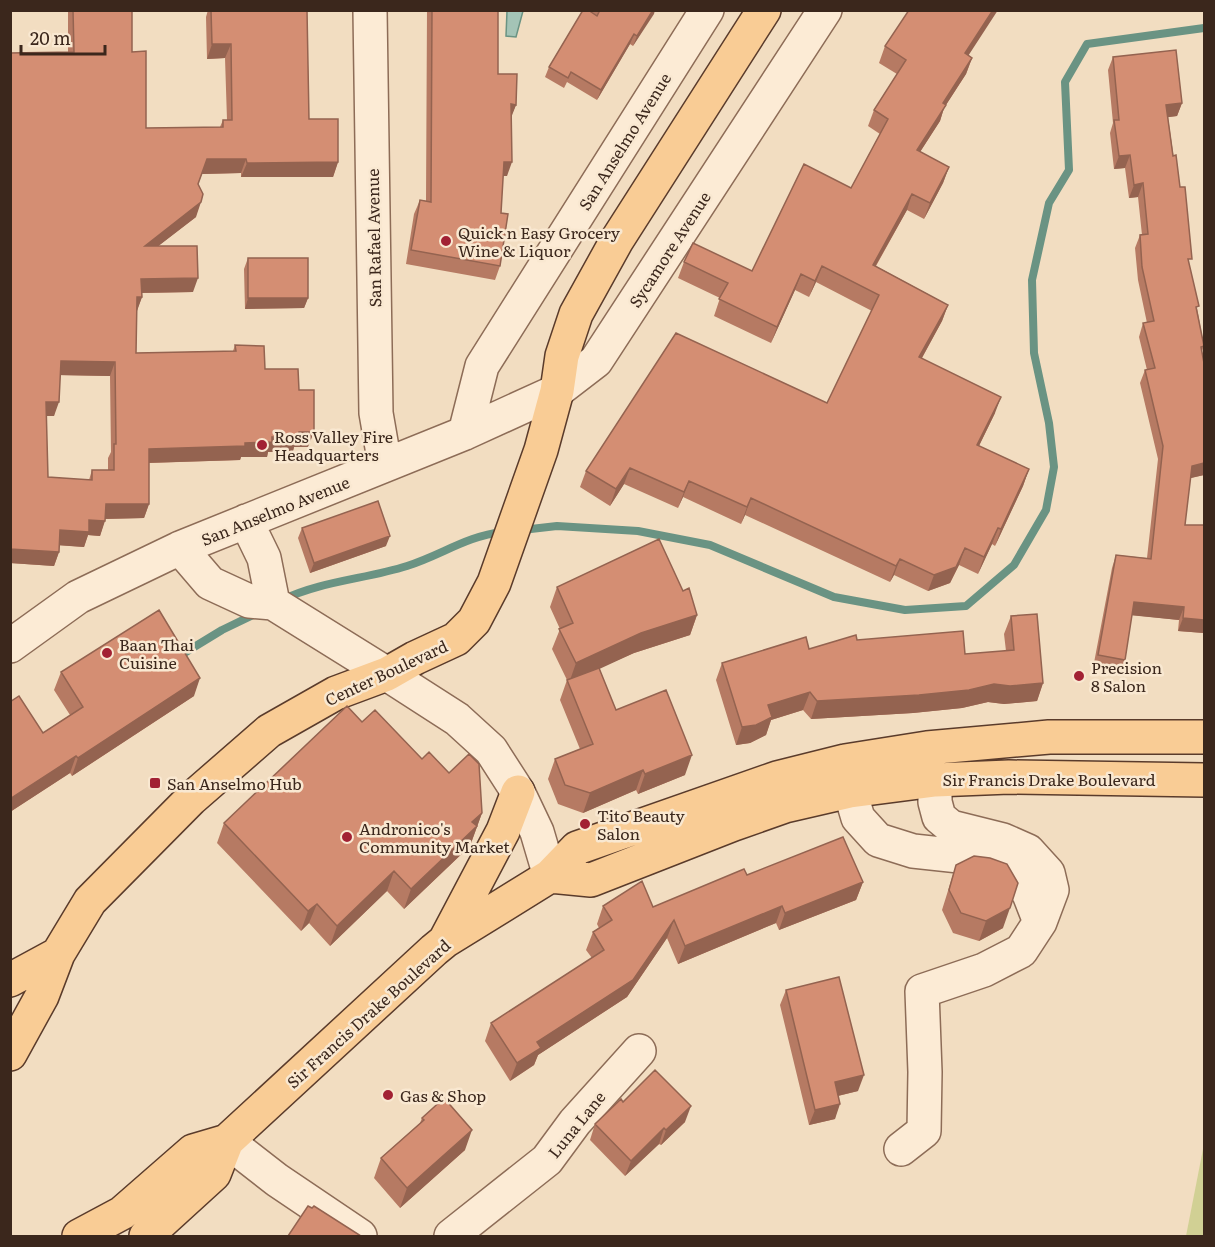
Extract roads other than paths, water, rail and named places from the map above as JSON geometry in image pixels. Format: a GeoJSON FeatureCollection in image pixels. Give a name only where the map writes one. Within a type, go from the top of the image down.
{"type":"FeatureCollection","features":[{"type":"Feature","properties":{"kind":"main road","name":"Center Boulevard"},"geometry":{"type":"LineString","coordinates":[[10,1054],[42,996],[58,954],[94,897],[191,799],[269,731],[336,693],[387,674],[456,639],[474,621],[494,583],[541,450],[556,392],[562,357],[576,314],[616,240],[764,10]]}},
{"type":"Feature","properties":{"kind":"main road","name":"Sir Francis Drake Boulevard"},"geometry":{"type":"LineString","coordinates":[[146,1236],[214,1174],[227,1141],[384,995],[445,941],[550,876],[577,848],[777,778],[845,761],[927,747],[1049,737],[1204,736]]}},
{"type":"Feature","properties":{"kind":"main road","name":"Sir Francis Drake Boulevard"},"geometry":{"type":"LineString","coordinates":[[550,876],[591,880],[785,806],[850,791],[935,780],[1009,777],[1204,780]]}},
{"type":"Feature","properties":{"kind":"main road"},"geometry":{"type":"LineString","coordinates":[[445,941],[503,831],[518,792]]}},
{"type":"Feature","properties":{"kind":"main road","name":"Center Boulevard"},"geometry":{"type":"LineString","coordinates":[[10,980],[58,954]]}},
{"type":"Feature","properties":{"kind":"main road","name":"Sir Francis Drake Boulevard"},"geometry":{"type":"LineString","coordinates":[[79,1236],[122,1213],[193,1151],[227,1141]]}},
{"type":"Feature","properties":{"kind":"street","name":"San Rafael Avenue"},"geometry":{"type":"LineString","coordinates":[[370,10],[376,413],[385,465]]}},
{"type":"Feature","properties":{"kind":"street","name":"San Anselmo Avenue"},"geometry":{"type":"LineString","coordinates":[[10,646],[78,597],[180,548],[465,433],[482,366],[707,10]]}},
{"type":"Feature","properties":{"kind":"street","name":"Sycamore Avenue"},"geometry":{"type":"LineString","coordinates":[[465,433],[556,392],[596,361],[825,10]]}},
{"type":"Feature","properties":{"kind":"street"},"geometry":{"type":"LineString","coordinates":[[246,521],[264,558],[271,589],[326,635],[457,719],[491,750],[518,792],[537,832],[550,876]]}},
{"type":"Feature","properties":{"kind":"street"},"geometry":{"type":"LineString","coordinates":[[180,548],[210,583],[249,601],[271,589]]}},
{"type":"Feature","properties":{"kind":"street"},"geometry":{"type":"LineString","coordinates":[[901,1149],[924,1131],[925,1072],[922,991],[984,970],[1021,951],[1040,921],[1052,890],[1048,873],[1028,850],[1003,840],[951,827],[939,817],[934,802],[935,780]]}},
{"type":"Feature","properties":{"kind":"street"},"geometry":{"type":"LineString","coordinates":[[850,791],[858,818],[878,840],[913,851],[987,859],[1012,868],[1029,894],[1040,921]]}},
{"type":"Feature","properties":{"kind":"street","name":"Luna Lane"},"geometry":{"type":"LineString","coordinates":[[451,1236],[547,1160],[574,1122],[639,1051]]}},
{"type":"Feature","properties":{"kind":"street"},"geometry":{"type":"LineString","coordinates":[[227,1141],[277,1180],[360,1236]]}},
{"type":"Feature","properties":{"kind":"waterway"},"geometry":{"type":"LineString","coordinates":[[522,530],[557,526],[638,531],[710,545],[834,597],[905,610],[966,606],[1014,565],[1046,510],[1054,467],[1049,423],[1034,353],[1032,280],[1049,203],[1069,170],[1065,82],[1087,44],[1204,28]]}},
{"type":"Feature","properties":{"kind":"waterway"},"geometry":{"type":"LineString","coordinates":[[282,600],[312,588],[407,566],[477,537],[503,532]]}},
{"type":"Feature","properties":{"kind":"waterway"},"geometry":{"type":"LineString","coordinates":[[181,655],[222,630],[257,613]]}},
{"type":"Feature","properties":{"kind":"place","name":"Quick n Easy Grocery Wine & Liquor"},"geometry":{"type":"Point","coordinates":[446,241]}},
{"type":"Feature","properties":{"kind":"place","name":"Ross Valley Fire Headquarters"},"geometry":{"type":"Point","coordinates":[262,445]}},
{"type":"Feature","properties":{"kind":"place","name":"Baan Thai Cuisine"},"geometry":{"type":"Point","coordinates":[107,653]}},
{"type":"Feature","properties":{"kind":"place","name":"Precision 8 Salon"},"geometry":{"type":"Point","coordinates":[1079,676]}},
{"type":"Feature","properties":{"kind":"place","name":"San Anselmo Hub"},"geometry":{"type":"Point","coordinates":[155,783]}},
{"type":"Feature","properties":{"kind":"place","name":"Tito Beauty Salon"},"geometry":{"type":"Point","coordinates":[585,824]}},
{"type":"Feature","properties":{"kind":"place","name":"Andronico's Community Market"},"geometry":{"type":"Point","coordinates":[347,837]}},
{"type":"Feature","properties":{"kind":"place","name":"Gas & Shop"},"geometry":{"type":"Point","coordinates":[388,1095]}}]}
